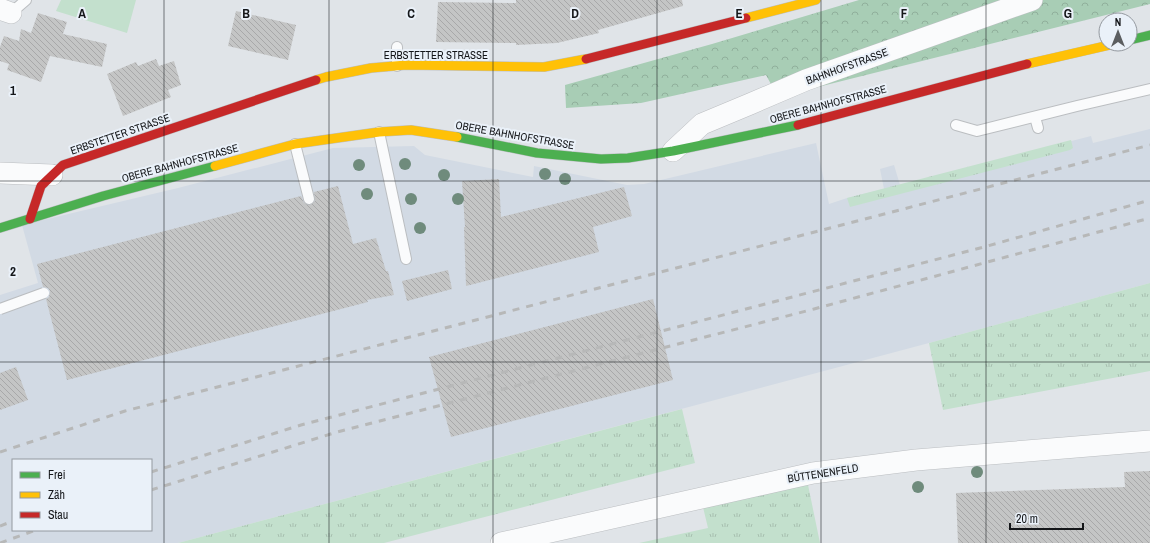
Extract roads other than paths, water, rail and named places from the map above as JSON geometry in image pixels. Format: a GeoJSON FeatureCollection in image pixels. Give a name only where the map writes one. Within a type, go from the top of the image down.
{"type":"FeatureCollection","features":[{"type":"Feature","properties":{"kind":"street","name":"ERBSTETTER STRASSE"},"geometry":{"type":"LineString","coordinates":[[30,219],[41,186],[63,166],[326,77],[372,68],[397,66],[544,67],[599,57],[816,0]]}},
{"type":"Feature","properties":{"kind":"street","name":"BAHNHOFSTRASSE"},"geometry":{"type":"LineString","coordinates":[[672,151],[702,124],[806,80],[1032,0]]}},
{"type":"Feature","properties":{"kind":"street"},"geometry":{"type":"LineString","coordinates":[[1138,38],[1150,35]]}},
{"type":"Feature","properties":{"kind":"street","name":"OBERE BAHNHOFSTRASSE"},"geometry":{"type":"LineString","coordinates":[[30,219],[103,196],[295,144],[379,132],[411,130],[537,153],[601,159],[628,158],[672,151],[782,129],[998,71],[1098,48]]}},
{"type":"Feature","properties":{"kind":"street"},"geometry":{"type":"LineString","coordinates":[[0,173],[52,175]]}},
{"type":"Feature","properties":{"kind":"street"},"geometry":{"type":"LineString","coordinates":[[0,228],[30,219]]}},
{"type":"Feature","properties":{"kind":"street","name":"BÜTTENENFELD"},"geometry":{"type":"LineString","coordinates":[[501,543],[813,473],[916,460],[1150,441]]}},
{"type":"Feature","properties":{"kind":"lane"},"geometry":{"type":"LineString","coordinates":[[397,47],[397,66]]}},
{"type":"Feature","properties":{"kind":"lane"},"geometry":{"type":"LineString","coordinates":[[956,125],[977,131],[1150,89]]}},
{"type":"Feature","properties":{"kind":"lane"},"geometry":{"type":"LineString","coordinates":[[1035,117],[1038,128]]}},
{"type":"Feature","properties":{"kind":"lane"},"geometry":{"type":"LineString","coordinates":[[379,132],[406,259]]}},
{"type":"Feature","properties":{"kind":"lane"},"geometry":{"type":"LineString","coordinates":[[295,144],[309,199]]}},
{"type":"Feature","properties":{"kind":"lane"},"geometry":{"type":"LineString","coordinates":[[0,310],[44,293]]}},
{"type":"Feature","properties":{"kind":"railway"},"geometry":{"type":"LineString","coordinates":[[0,452],[125,411],[1150,145]]}},
{"type":"Feature","properties":{"kind":"railway"},"geometry":{"type":"LineString","coordinates":[[152,472],[301,425],[984,247],[1150,200]]}},
{"type":"Feature","properties":{"kind":"railway"},"geometry":{"type":"LineString","coordinates":[[152,490],[337,432],[814,309],[1150,218]]}},
{"type":"Feature","properties":{"kind":"railway"},"geometry":{"type":"LineString","coordinates":[[0,526],[12,521]]}},
{"type":"Feature","properties":{"kind":"railway"},"geometry":{"type":"LineString","coordinates":[[0,543],[33,531]]}}]}
